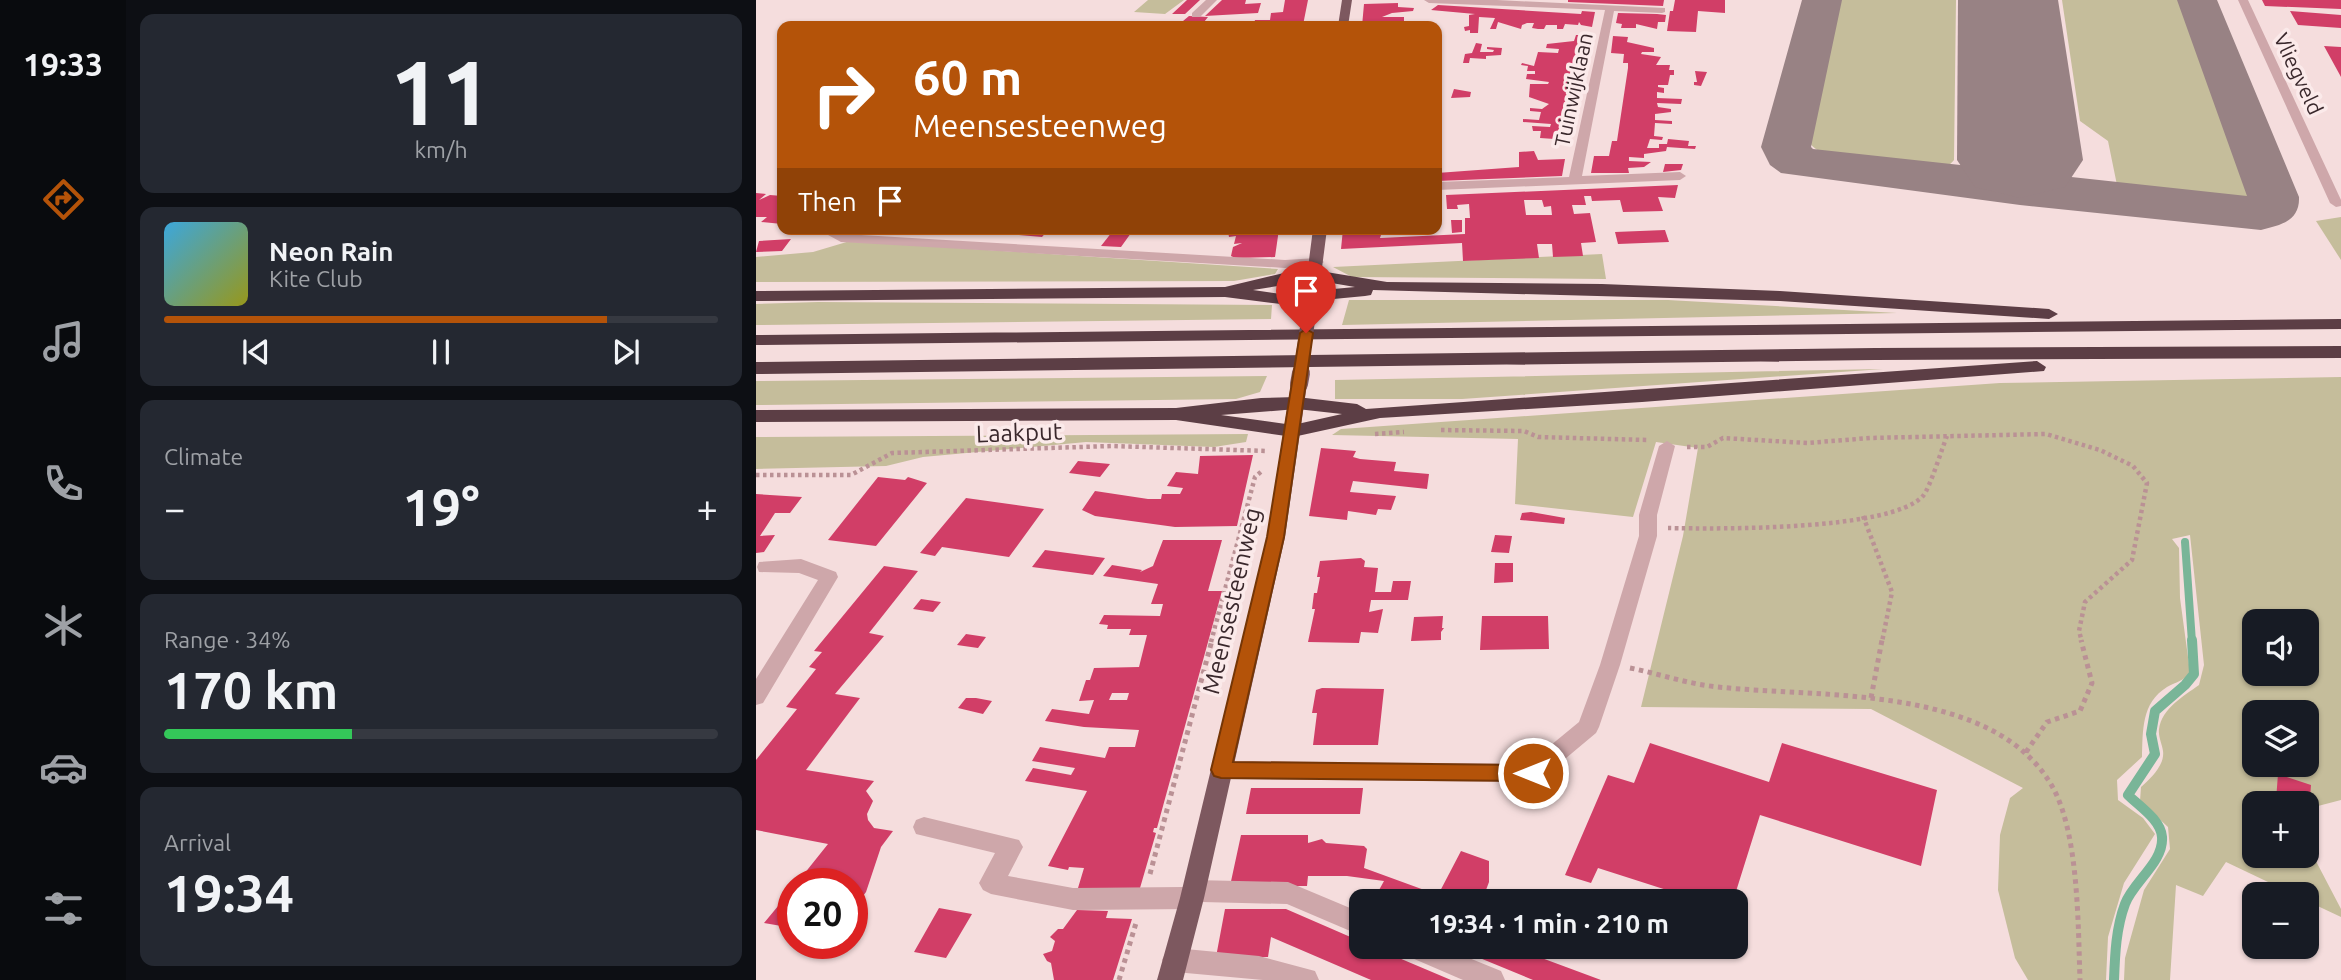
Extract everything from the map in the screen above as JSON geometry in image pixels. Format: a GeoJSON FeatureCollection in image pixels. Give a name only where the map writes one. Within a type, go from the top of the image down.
{"type":"FeatureCollection","features":[{"type":"Feature","properties":{"kind":"highway"},"geometry":{"type":"LineString","coordinates":[[1225,292],[1315,268],[1387,288]]}},
{"type":"Feature","properties":{"kind":"highway"},"geometry":{"type":"LineString","coordinates":[[756,296],[1225,292],[1281,299],[1310,306],[1387,288],[1602,289],[1780,296],[2208,326]]}},
{"type":"Feature","properties":{"kind":"highway"},"geometry":{"type":"LineString","coordinates":[[756,340],[2341,324]]}},
{"type":"Feature","properties":{"kind":"highway"},"geometry":{"type":"LineString","coordinates":[[756,368],[1875,354],[2341,352]]}},
{"type":"Feature","properties":{"kind":"highway"},"geometry":{"type":"LineString","coordinates":[[1176,414],[1291,441],[1380,412],[1642,396],[2207,354]]}},
{"type":"Feature","properties":{"kind":"highway"},"geometry":{"type":"LineString","coordinates":[[756,416],[1176,414],[1247,405],[1298,394],[1380,412]]}},
{"type":"Feature","properties":{"kind":"main road"},"geometry":{"type":"LineString","coordinates":[[1344,21],[1347,0]]}},
{"type":"Feature","properties":{"kind":"main road","name":"Meensesteenweg"},"geometry":{"type":"LineString","coordinates":[[1173,970],[1193,895],[1276,537],[1319,235]]}},
{"type":"Feature","properties":{"kind":"street"},"geometry":{"type":"LineString","coordinates":[[1196,15],[1212,0]]}},
{"type":"Feature","properties":{"kind":"street","name":"Tuinwijklaan"},"geometry":{"type":"LineString","coordinates":[[1429,0],[1662,10]]}},
{"type":"Feature","properties":{"kind":"street","name":"Vliegveld"},"geometry":{"type":"LineString","coordinates":[[2243,0],[2336,203]]}},
{"type":"Feature","properties":{"kind":"street","name":"Tuinwijklaan"},"geometry":{"type":"LineString","coordinates":[[1575,180],[1610,8]]}},
{"type":"Feature","properties":{"kind":"street","name":"Tuinwijklaan"},"geometry":{"type":"LineString","coordinates":[[1442,186],[1680,176]]}},
{"type":"Feature","properties":{"kind":"street"},"geometry":{"type":"LineString","coordinates":[[836,235],[1315,268]]}},
{"type":"Feature","properties":{"kind":"street"},"geometry":{"type":"LineString","coordinates":[[1221,770],[1533,773],[1588,727],[1610,665],[1648,536],[1648,515],[1667,446]]}},
{"type":"Feature","properties":{"kind":"street"},"geometry":{"type":"LineString","coordinates":[[756,697],[828,577],[801,566],[766,567]]}},
{"type":"Feature","properties":{"kind":"street"},"geometry":{"type":"LineString","coordinates":[[924,827],[1011,848],[991,883],[1073,899],[1288,894],[1349,920]]}},
{"type":"Feature","properties":{"kind":"street"},"geometry":{"type":"LineString","coordinates":[[1442,959],[1492,980]]}},
{"type":"Feature","properties":{"kind":"street"},"geometry":{"type":"LineString","coordinates":[[1173,970],[1234,965],[1294,975],[1306,980]]}},
{"type":"Feature","properties":{"kind":"path"},"geometry":{"type":"LineString","coordinates":[[1370,435],[1396,434],[1411,430]]}},
{"type":"Feature","properties":{"kind":"path"},"geometry":{"type":"LineString","coordinates":[[1436,430],[1524,431],[1538,437],[1648,440],[1667,446],[1707,447],[1723,438],[1807,443],[2046,434],[2100,450],[2133,466],[2147,484],[2132,560],[2085,602],[2079,631],[2092,684],[2080,711],[2047,722],[2026,752]]}},
{"type":"Feature","properties":{"kind":"path"},"geometry":{"type":"LineString","coordinates":[[1648,527],[1742,529],[1894,512],[1923,496],[1947,436]]}},
{"type":"Feature","properties":{"kind":"path","name":"Laakput"},"geometry":{"type":"LineString","coordinates":[[756,475],[851,475],[892,453],[974,453],[1291,441]]}},
{"type":"Feature","properties":{"kind":"path"},"geometry":{"type":"LineString","coordinates":[[1119,980],[1255,477],[1291,441]]}},
{"type":"Feature","properties":{"kind":"path"},"geometry":{"type":"LineString","coordinates":[[1863,516],[1892,592],[1871,698]]}},
{"type":"Feature","properties":{"kind":"path"},"geometry":{"type":"LineString","coordinates":[[1610,665],[1718,687],[1871,698],[1966,720],[1992,730],[2026,752],[2052,787],[2064,816],[2074,888],[2080,980]]}},
{"type":"Feature","properties":{"kind":"shaded area"},"geometry":{"type":"Polygon","coordinates":[[[1148,0],[1184,0],[1165,14],[1134,12],[1148,0]]]}},
{"type":"Feature","properties":{"kind":"shaded area"},"geometry":{"type":"Polygon","coordinates":[[[1835,0],[1956,0],[1954,160],[1949,165],[1929,170],[1844,160],[1830,157],[1811,144],[1806,134],[1835,0]]]}},
{"type":"Feature","properties":{"kind":"shaded area"},"geometry":{"type":"Polygon","coordinates":[[[2062,0],[2184,0],[2254,192],[2248,200],[2233,203],[2118,190],[2108,141],[2080,121],[2062,0]]]}},
{"type":"Feature","properties":{"kind":"shaded area"},"geometry":{"type":"Polygon","coordinates":[[[2341,217],[2341,260],[2316,221],[2341,217]]]}},
{"type":"Feature","properties":{"kind":"shaded area"},"geometry":{"type":"Polygon","coordinates":[[[850,241],[1278,269],[1275,274],[1234,281],[756,282],[756,257],[813,252],[850,241]]]}},
{"type":"Feature","properties":{"kind":"shaded area"},"geometry":{"type":"Polygon","coordinates":[[[1602,254],[1606,279],[1352,277],[1333,267],[1602,254]]]}},
{"type":"Feature","properties":{"kind":"shaded area"},"geometry":{"type":"Polygon","coordinates":[[[1349,300],[1668,300],[1897,313],[1342,325],[1349,300]]]}},
{"type":"Feature","properties":{"kind":"shaded area"},"geometry":{"type":"Polygon","coordinates":[[[818,302],[1272,305],[1271,319],[756,325],[756,304],[818,302]]]}},
{"type":"Feature","properties":{"kind":"shaded area"},"geometry":{"type":"Polygon","coordinates":[[[1883,369],[1462,399],[1335,399],[1335,380],[1883,369]]]}},
{"type":"Feature","properties":{"kind":"shaded area"},"geometry":{"type":"Polygon","coordinates":[[[1267,376],[1260,392],[1236,399],[756,405],[756,381],[1267,376]]]}},
{"type":"Feature","properties":{"kind":"shaded area"},"geometry":{"type":"Polygon","coordinates":[[[2341,377],[2341,800],[2319,806],[2319,791],[2242,791],[2242,868],[2319,867],[2341,909],[2341,917],[2319,907],[2319,882],[2268,882],[2226,862],[2203,896],[2176,885],[2170,980],[2124,980],[2125,958],[2144,890],[2170,849],[2168,827],[2140,801],[2141,787],[2162,761],[2159,732],[2164,715],[2174,703],[2199,685],[2204,665],[2190,535],[2172,539],[2179,548],[2180,598],[2190,672],[2152,701],[2145,718],[2142,757],[2117,780],[2118,800],[2143,818],[2155,834],[2124,883],[2108,937],[2106,980],[2028,980],[2015,958],[1998,890],[2000,835],[2010,798],[2023,788],[1871,709],[1641,707],[1683,536],[1698,448],[1656,442],[1633,517],[1515,504],[1518,439],[1332,435],[1341,429],[2000,383],[2341,377]]]}},
{"type":"Feature","properties":{"kind":"shaded area"},"geometry":{"type":"Polygon","coordinates":[[[1248,434],[1246,442],[1214,447],[1086,442],[923,457],[886,466],[756,469],[756,437],[1248,434]]]}},
{"type":"Feature","properties":{"kind":"building"},"geometry":{"type":"Polygon","coordinates":[[[1187,0],[1200,0],[1185,14],[1172,14],[1187,0]]]}},
{"type":"Feature","properties":{"kind":"building"},"geometry":{"type":"Polygon","coordinates":[[[1222,0],[1246,0],[1245,4],[1261,3],[1258,13],[1205,16],[1222,0]]]}},
{"type":"Feature","properties":{"kind":"building"},"geometry":{"type":"Polygon","coordinates":[[[1285,0],[1308,0],[1304,21],[1255,21],[1270,20],[1271,13],[1283,12],[1285,0]]]}},
{"type":"Feature","properties":{"kind":"building"},"geometry":{"type":"Polygon","coordinates":[[[1568,0],[1664,0],[1663,6],[1568,0]]]}},
{"type":"Feature","properties":{"kind":"building"},"geometry":{"type":"Polygon","coordinates":[[[1675,0],[1725,0],[1725,13],[1698,11],[1696,32],[1667,31],[1675,0]]]}},
{"type":"Feature","properties":{"kind":"building"},"geometry":{"type":"Polygon","coordinates":[[[2262,0],[2341,0],[2341,9],[2265,6],[2262,0]]]}},
{"type":"Feature","properties":{"kind":"building"},"geometry":{"type":"Polygon","coordinates":[[[1398,3],[1398,7],[1414,8],[1413,11],[1382,17],[1404,17],[1404,21],[1362,21],[1364,4],[1398,3]]]}},
{"type":"Feature","properties":{"kind":"building"},"geometry":{"type":"Polygon","coordinates":[[[1438,5],[1581,14],[1582,11],[1595,12],[1592,27],[1579,22],[1578,25],[1565,24],[1563,29],[1557,29],[1557,25],[1546,25],[1544,29],[1538,29],[1532,28],[1534,23],[1527,23],[1522,25],[1521,29],[1498,22],[1496,29],[1490,29],[1495,18],[1479,17],[1478,33],[1470,33],[1470,30],[1465,31],[1464,27],[1469,26],[1469,15],[1475,14],[1431,10],[1438,5]]]}},
{"type":"Feature","properties":{"kind":"building"},"geometry":{"type":"Polygon","coordinates":[[[2290,11],[2341,15],[2341,28],[2298,25],[2290,11]]]}},
{"type":"Feature","properties":{"kind":"building"},"geometry":{"type":"Polygon","coordinates":[[[1618,13],[1666,15],[1665,22],[1658,22],[1657,29],[1636,24],[1636,28],[1621,28],[1622,24],[1616,23],[1618,13]]]}},
{"type":"Feature","properties":{"kind":"building"},"geometry":{"type":"Polygon","coordinates":[[[1189,16],[1208,17],[1205,21],[1183,21],[1189,16]]]}},
{"type":"Feature","properties":{"kind":"building"},"geometry":{"type":"Polygon","coordinates":[[[1576,35],[1590,35],[1586,54],[1578,53],[1571,83],[1580,83],[1569,140],[1540,138],[1541,131],[1533,131],[1532,126],[1550,127],[1551,124],[1523,122],[1523,119],[1539,120],[1541,112],[1530,111],[1530,108],[1542,109],[1549,104],[1529,97],[1530,84],[1549,82],[1526,79],[1527,74],[1535,74],[1535,71],[1527,71],[1528,66],[1521,65],[1534,66],[1538,52],[1558,53],[1559,49],[1546,48],[1547,44],[1574,41],[1576,35]]]}},
{"type":"Feature","properties":{"kind":"building"},"geometry":{"type":"Polygon","coordinates":[[[1613,36],[1628,37],[1627,42],[1654,48],[1654,52],[1641,54],[1661,57],[1656,65],[1670,65],[1669,70],[1674,70],[1668,85],[1658,85],[1664,88],[1664,93],[1657,92],[1657,98],[1682,99],[1681,104],[1657,103],[1658,107],[1671,109],[1671,112],[1655,114],[1655,120],[1672,121],[1672,124],[1655,123],[1654,136],[1663,137],[1662,140],[1650,139],[1647,148],[1659,148],[1659,144],[1667,144],[1668,139],[1689,141],[1688,146],[1696,146],[1695,149],[1667,147],[1666,151],[1644,154],[1644,158],[1629,157],[1629,161],[1651,162],[1644,167],[1628,168],[1629,173],[1591,173],[1594,156],[1609,156],[1612,141],[1617,141],[1628,63],[1623,63],[1624,54],[1611,53],[1613,36]]]}},
{"type":"Feature","properties":{"kind":"building"},"geometry":{"type":"Polygon","coordinates":[[[1476,43],[1482,44],[1480,52],[1493,52],[1494,50],[1487,47],[1502,48],[1501,55],[1486,56],[1486,59],[1470,58],[1469,63],[1463,63],[1465,54],[1472,53],[1476,43]]]}},
{"type":"Feature","properties":{"kind":"building"},"geometry":{"type":"Polygon","coordinates":[[[2324,46],[2341,47],[2341,77],[2324,46]]]}},
{"type":"Feature","properties":{"kind":"building"},"geometry":{"type":"Polygon","coordinates":[[[1695,71],[1707,72],[1701,86],[1694,85],[1694,82],[1697,82],[1695,71]]]}},
{"type":"Feature","properties":{"kind":"building"},"geometry":{"type":"Polygon","coordinates":[[[1454,89],[1471,92],[1470,97],[1451,98],[1454,89]]]}},
{"type":"Feature","properties":{"kind":"building"},"geometry":{"type":"Polygon","coordinates":[[[1534,151],[1538,160],[1565,159],[1562,176],[1442,181],[1442,173],[1519,167],[1519,152],[1534,151]]]}},
{"type":"Feature","properties":{"kind":"building"},"geometry":{"type":"Polygon","coordinates":[[[1665,164],[1683,164],[1681,170],[1663,172],[1665,164]]]}},
{"type":"Feature","properties":{"kind":"building"},"geometry":{"type":"Polygon","coordinates":[[[1678,185],[1675,198],[1658,197],[1663,211],[1623,212],[1620,200],[1592,201],[1591,196],[1584,196],[1586,205],[1572,205],[1574,214],[1590,213],[1596,242],[1581,243],[1583,256],[1553,257],[1552,244],[1537,244],[1539,258],[1463,261],[1462,243],[1341,249],[1342,235],[1381,235],[1380,238],[1465,234],[1465,218],[1470,218],[1469,204],[1457,205],[1458,209],[1447,209],[1446,195],[1678,185]],[[1524,200],[1526,215],[1552,215],[1551,206],[1544,207],[1542,200],[1524,200]]]}},
{"type":"Feature","properties":{"kind":"building"},"geometry":{"type":"Polygon","coordinates":[[[756,193],[766,194],[759,200],[770,195],[777,196],[777,224],[761,222],[767,217],[756,217],[756,193]]]}},
{"type":"Feature","properties":{"kind":"building"},"geometry":{"type":"Polygon","coordinates":[[[1451,220],[1462,220],[1462,232],[1452,233],[1451,220]]]}},
{"type":"Feature","properties":{"kind":"building"},"geometry":{"type":"Polygon","coordinates":[[[1665,230],[1669,242],[1618,244],[1615,232],[1665,230]]]}},
{"type":"Feature","properties":{"kind":"building"},"geometry":{"type":"Polygon","coordinates":[[[1110,235],[1130,235],[1121,247],[1101,246],[1110,235]]]}},
{"type":"Feature","properties":{"kind":"building"},"geometry":{"type":"Polygon","coordinates":[[[1229,235],[1278,235],[1275,257],[1235,258],[1231,256],[1233,247],[1242,243],[1234,244],[1236,236],[1229,235]]]}},
{"type":"Feature","properties":{"kind":"building"},"geometry":{"type":"Polygon","coordinates":[[[791,239],[782,251],[756,252],[759,241],[791,239]]]}},
{"type":"Feature","properties":{"kind":"building"},"geometry":{"type":"Polygon","coordinates":[[[1321,448],[1356,451],[1353,457],[1360,459],[1396,462],[1394,471],[1429,474],[1427,489],[1353,481],[1350,492],[1396,496],[1391,510],[1378,509],[1376,515],[1348,511],[1347,520],[1309,516],[1321,448]]]}},
{"type":"Feature","properties":{"kind":"building"},"geometry":{"type":"Polygon","coordinates":[[[1253,455],[1237,526],[1175,527],[1095,516],[1082,510],[1095,491],[1148,499],[1161,499],[1162,494],[1180,494],[1183,488],[1167,486],[1176,472],[1198,474],[1200,456],[1253,455]]]}},
{"type":"Feature","properties":{"kind":"building"},"geometry":{"type":"Polygon","coordinates":[[[1078,461],[1110,464],[1100,477],[1069,473],[1078,461]]]}},
{"type":"Feature","properties":{"kind":"building"},"geometry":{"type":"Polygon","coordinates":[[[878,477],[905,480],[908,477],[927,483],[876,546],[828,540],[878,477]]]}},
{"type":"Feature","properties":{"kind":"building"},"geometry":{"type":"Polygon","coordinates":[[[756,494],[802,497],[790,513],[775,513],[760,536],[775,535],[764,552],[756,553],[756,494]]]}},
{"type":"Feature","properties":{"kind":"building"},"geometry":{"type":"Polygon","coordinates":[[[966,498],[1044,509],[1009,557],[942,547],[935,556],[920,553],[966,498]]]}},
{"type":"Feature","properties":{"kind":"building"},"geometry":{"type":"Polygon","coordinates":[[[1522,513],[1565,518],[1564,524],[1520,520],[1522,513]]]}},
{"type":"Feature","properties":{"kind":"building"},"geometry":{"type":"Polygon","coordinates":[[[1495,535],[1512,536],[1509,553],[1491,552],[1495,535]]]}},
{"type":"Feature","properties":{"kind":"building"},"geometry":{"type":"Polygon","coordinates":[[[1163,540],[1222,540],[1208,591],[1222,591],[1157,828],[1154,828],[1153,832],[1156,833],[1140,888],[1078,888],[1084,868],[1069,867],[1068,870],[1048,866],[1087,791],[1025,781],[1033,768],[1071,775],[1075,768],[1032,761],[1040,747],[1105,758],[1109,747],[1135,747],[1139,730],[1084,727],[1045,721],[1052,709],[1089,714],[1094,700],[1079,701],[1086,680],[1090,680],[1094,668],[1139,667],[1147,635],[1129,635],[1131,629],[1107,629],[1108,625],[1099,624],[1104,615],[1160,616],[1163,604],[1151,604],[1158,584],[1103,576],[1112,565],[1142,570],[1140,572],[1153,566],[1163,540]],[[1112,693],[1109,700],[1127,700],[1129,693],[1112,693]]]}},
{"type":"Feature","properties":{"kind":"building"},"geometry":{"type":"Polygon","coordinates":[[[1045,550],[1105,558],[1093,575],[1032,567],[1045,550]]]}},
{"type":"Feature","properties":{"kind":"building"},"geometry":{"type":"Polygon","coordinates":[[[1361,558],[1365,561],[1364,567],[1378,568],[1375,592],[1391,592],[1393,581],[1411,581],[1408,600],[1371,600],[1369,612],[1383,609],[1378,633],[1361,632],[1359,643],[1308,642],[1315,609],[1312,609],[1314,593],[1317,593],[1320,577],[1317,577],[1320,561],[1361,558]]]}},
{"type":"Feature","properties":{"kind":"building"},"geometry":{"type":"Polygon","coordinates":[[[1495,563],[1513,563],[1513,582],[1494,583],[1495,563]]]}},
{"type":"Feature","properties":{"kind":"building"},"geometry":{"type":"Polygon","coordinates":[[[884,566],[918,571],[869,633],[884,636],[835,694],[860,698],[806,770],[874,781],[866,791],[873,801],[867,814],[868,820],[874,828],[893,831],[881,847],[868,886],[868,868],[809,868],[828,844],[756,830],[756,760],[797,709],[786,707],[816,669],[809,667],[822,652],[814,651],[884,566]]]}},
{"type":"Feature","properties":{"kind":"building"},"geometry":{"type":"Polygon","coordinates":[[[921,599],[941,602],[933,612],[913,609],[921,599]]]}},
{"type":"Feature","properties":{"kind":"building"},"geometry":{"type":"Polygon","coordinates":[[[1443,616],[1441,640],[1411,641],[1414,617],[1443,616]]]}},
{"type":"Feature","properties":{"kind":"building"},"geometry":{"type":"Polygon","coordinates":[[[1482,616],[1548,616],[1549,649],[1480,650],[1482,616]]]}},
{"type":"Feature","properties":{"kind":"building"},"geometry":{"type":"Polygon","coordinates":[[[966,634],[986,637],[978,648],[957,645],[966,634]]]}},
{"type":"Feature","properties":{"kind":"building"},"geometry":{"type":"Polygon","coordinates":[[[1384,689],[1378,745],[1313,745],[1317,713],[1312,713],[1316,690],[1384,689]]]}},
{"type":"Feature","properties":{"kind":"building"},"geometry":{"type":"Polygon","coordinates":[[[966,698],[992,701],[983,714],[958,708],[966,698]]]}},
{"type":"Feature","properties":{"kind":"building"},"geometry":{"type":"Polygon","coordinates":[[[1650,743],[1769,782],[1782,743],[1937,790],[1921,866],[1760,815],[1737,889],[1664,889],[1598,868],[1591,883],[1565,875],[1608,775],[1634,783],[1650,743]]]}},
{"type":"Feature","properties":{"kind":"building"},"geometry":{"type":"Polygon","coordinates":[[[2278,777],[2287,777],[2311,785],[2311,791],[2277,791],[2278,777]]]}},
{"type":"Feature","properties":{"kind":"building"},"geometry":{"type":"Polygon","coordinates":[[[1251,788],[1363,788],[1360,814],[1246,814],[1251,788]]]}},
{"type":"Feature","properties":{"kind":"building"},"geometry":{"type":"Polygon","coordinates":[[[1241,835],[1308,835],[1308,843],[1322,839],[1326,843],[1364,846],[1367,849],[1364,868],[1422,889],[1380,889],[1384,881],[1347,876],[1308,876],[1307,886],[1230,886],[1241,835]]]}},
{"type":"Feature","properties":{"kind":"building"},"geometry":{"type":"Polygon","coordinates":[[[1461,851],[1489,861],[1486,889],[1441,889],[1461,851]]]}},
{"type":"Feature","properties":{"kind":"building"},"geometry":{"type":"Polygon","coordinates":[[[777,907],[777,925],[764,923],[777,907]]]}},
{"type":"Feature","properties":{"kind":"building"},"geometry":{"type":"Polygon","coordinates":[[[939,908],[972,914],[946,958],[914,952],[939,908]]]}},
{"type":"Feature","properties":{"kind":"building"},"geometry":{"type":"Polygon","coordinates":[[[1225,909],[1286,909],[1349,936],[1349,959],[1401,959],[1451,980],[1371,980],[1271,937],[1268,957],[1216,957],[1225,909]]]}},
{"type":"Feature","properties":{"kind":"building"},"geometry":{"type":"Polygon","coordinates":[[[1077,910],[1108,911],[1106,918],[1132,919],[1113,980],[1054,980],[1051,963],[1043,954],[1052,951],[1055,941],[1050,937],[1058,929],[1063,929],[1077,910]]]}},
{"type":"Feature","properties":{"kind":"building"},"geometry":{"type":"Polygon","coordinates":[[[1482,959],[1544,959],[1601,980],[1533,980],[1482,959]]]}},
{"type":"Feature","properties":{"kind":"waterway"},"geometry":{"type":"LineString","coordinates":[[2185,542],[2192,642]]}},
{"type":"Feature","properties":{"kind":"waterway"},"geometry":{"type":"LineString","coordinates":[[2114,980],[2118,932],[2125,904],[2158,855],[2162,837],[2158,825],[2128,795],[2155,754],[2151,734],[2155,711],[2194,674],[2192,640]]}},
{"type":"Feature","properties":{"kind":"taxiway"},"geometry":{"type":"LineString","coordinates":[[1822,0],[1786,147],[1788,154],[1799,162],[2020,189],[2261,214],[2273,208],[2273,197],[2197,0]]}},
{"type":"Feature","properties":{"kind":"runway"},"geometry":{"type":"LineString","coordinates":[[2008,0],[2020,160]]}},
{"type":"Feature","properties":{"kind":"route"},"geometry":{"type":"LineString","coordinates":[[1306,333],[1276,537],[1221,770],[1533,773]]}}]}
